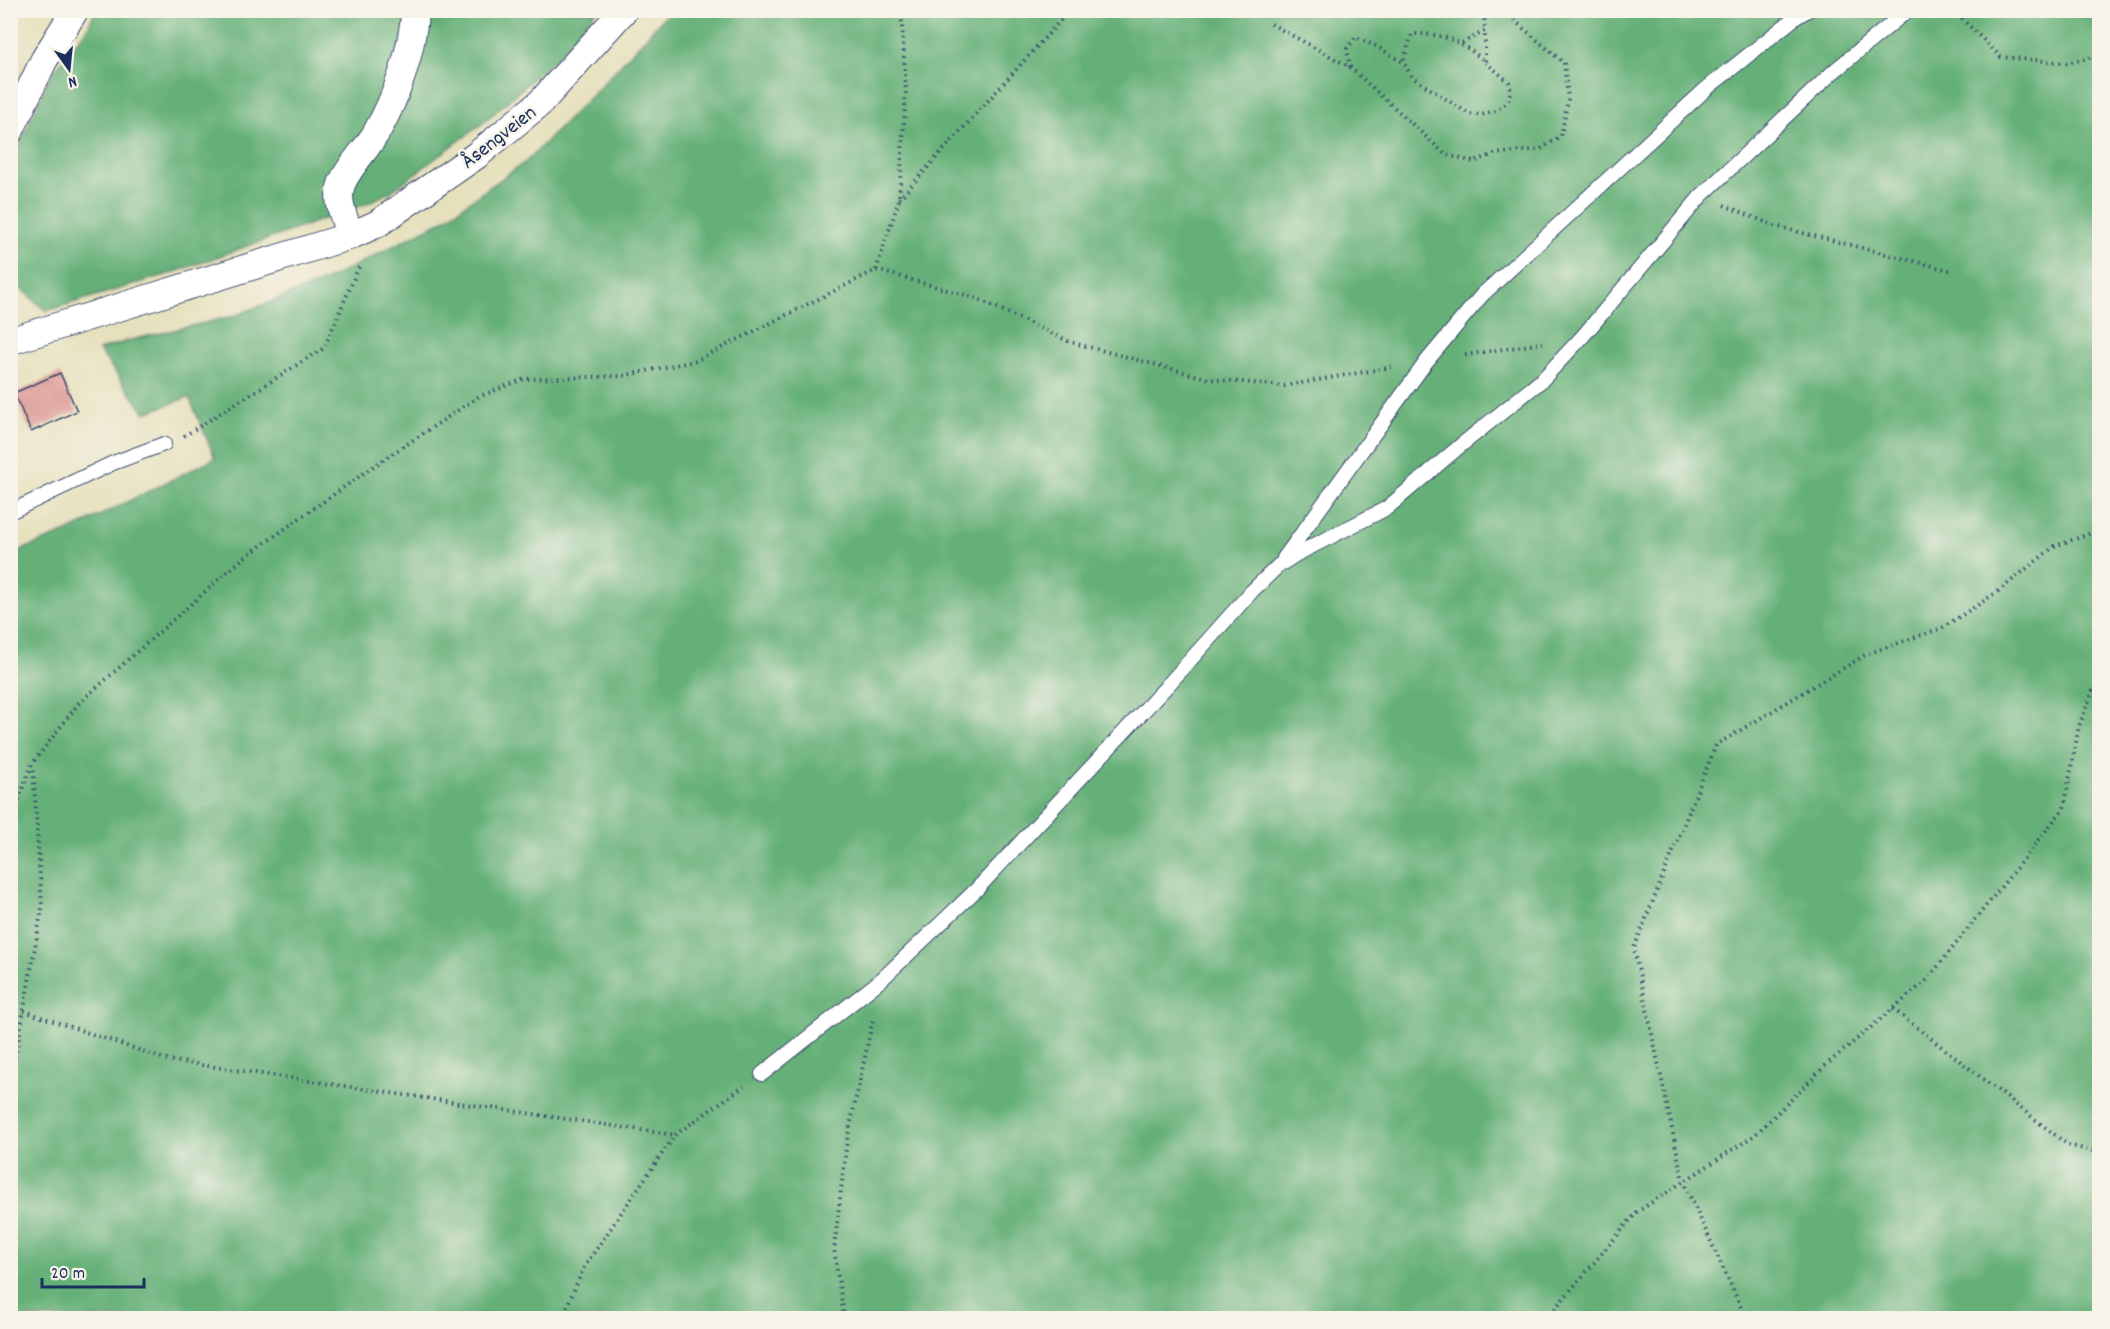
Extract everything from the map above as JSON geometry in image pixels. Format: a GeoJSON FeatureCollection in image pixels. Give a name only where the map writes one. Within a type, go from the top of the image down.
{"type":"FeatureCollection","features":[{"type":"Feature","properties":{"kind":"street"},"geometry":{"type":"LineString","coordinates":[[10,131],[44,60],[75,10]]}},
{"type":"Feature","properties":{"kind":"street"},"geometry":{"type":"LineString","coordinates":[[350,236],[339,202],[342,183],[376,132],[396,89],[413,34],[415,10]]}},
{"type":"Feature","properties":{"kind":"street","name":"Åsengveien"},"geometry":{"type":"LineString","coordinates":[[10,341],[350,236],[377,224],[477,155],[540,103],[624,10]]}},
{"type":"Feature","properties":{"kind":"lane"},"geometry":{"type":"LineString","coordinates":[[762,1074],[881,980],[976,890],[1252,591],[1278,566],[1426,362],[1482,295],[1706,89],[1796,16],[1808,10]]}},
{"type":"Feature","properties":{"kind":"lane"},"geometry":{"type":"LineString","coordinates":[[1278,566],[1387,508],[1542,380],[1583,336],[1701,196],[1833,72],[1908,10]]}},
{"type":"Feature","properties":{"kind":"lane"},"geometry":{"type":"LineString","coordinates":[[10,512],[113,463],[164,444]]}},
{"type":"Feature","properties":{"kind":"path"},"geometry":{"type":"LineString","coordinates":[[876,270],[899,200],[906,91],[901,10]]}},
{"type":"Feature","properties":{"kind":"path"},"geometry":{"type":"LineString","coordinates":[[899,200],[1070,10]]}},
{"type":"Feature","properties":{"kind":"path"},"geometry":{"type":"LineString","coordinates":[[1484,10],[1485,62]]}},
{"type":"Feature","properties":{"kind":"path"},"geometry":{"type":"LineString","coordinates":[[1270,24],[1350,67],[1446,155],[1474,162],[1494,154],[1541,149],[1561,136],[1568,99],[1564,63],[1502,10]]}},
{"type":"Feature","properties":{"kind":"path"},"geometry":{"type":"LineString","coordinates":[[1953,10],[2001,57],[2067,63],[2100,55]]}},
{"type":"Feature","properties":{"kind":"path"},"geometry":{"type":"LineString","coordinates":[[1462,43],[1485,31]]}},
{"type":"Feature","properties":{"kind":"path"},"geometry":{"type":"LineString","coordinates":[[1350,67],[1347,49],[1355,37],[1403,62],[1412,77],[1468,114],[1480,115],[1495,111],[1508,101],[1511,90],[1509,82],[1462,43],[1433,33],[1412,34],[1403,62]]}},
{"type":"Feature","properties":{"kind":"path"},"geometry":{"type":"LineString","coordinates":[[1701,196],[1775,226],[1953,271]]}},
{"type":"Feature","properties":{"kind":"path"},"geometry":{"type":"LineString","coordinates":[[164,444],[187,434],[324,348],[377,224]]}},
{"type":"Feature","properties":{"kind":"path"},"geometry":{"type":"LineString","coordinates":[[10,822],[32,764],[78,704],[242,559],[377,464],[478,397],[524,379],[622,376],[695,361],[876,270],[976,298],[1070,342],[1209,379],[1284,386],[1583,336]]}},
{"type":"Feature","properties":{"kind":"path"},"geometry":{"type":"LineString","coordinates":[[1746,1318],[1683,1181],[1634,948],[1716,745],[1867,654],[1942,628],[1996,593],[2055,546],[2100,530]]}},
{"type":"Feature","properties":{"kind":"path"},"geometry":{"type":"LineString","coordinates":[[1547,1318],[1637,1212],[1755,1135],[1826,1065],[1927,980],[2064,807],[2079,726],[2100,673]]}},
{"type":"Feature","properties":{"kind":"path"},"geometry":{"type":"LineString","coordinates":[[10,1087],[42,908],[32,764]]}},
{"type":"Feature","properties":{"kind":"path"},"geometry":{"type":"LineString","coordinates":[[844,1318],[834,1249],[847,1140],[881,980]]}},
{"type":"Feature","properties":{"kind":"path"},"geometry":{"type":"LineString","coordinates":[[1893,1009],[2068,1145],[2100,1153]]}},
{"type":"Feature","properties":{"kind":"path"},"geometry":{"type":"LineString","coordinates":[[24,1011],[168,1060],[675,1135]]}},
{"type":"Feature","properties":{"kind":"path"},"geometry":{"type":"LineString","coordinates":[[562,1318],[584,1268],[675,1135],[762,1074]]}},
{"type":"Feature","properties":{"kind":"green space"},"geometry":{"type":"Polygon","coordinates":[[[95,11],[596,11],[557,57],[483,123],[390,192],[363,205],[172,273],[46,311],[11,280],[11,165],[50,77],[88,27],[95,11]]]}},
{"type":"Feature","properties":{"kind":"green space"},"geometry":{"type":"Polygon","coordinates":[[[670,11],[2099,11],[2099,1318],[11,1318],[11,554],[67,532],[215,458],[189,397],[145,413],[99,350],[131,340],[234,316],[325,281],[442,221],[528,160],[670,11]]]}},
{"type":"Feature","properties":{"kind":"building"},"geometry":{"type":"Polygon","coordinates":[[[60,373],[77,411],[31,432],[14,393],[60,373]]]}}]}
